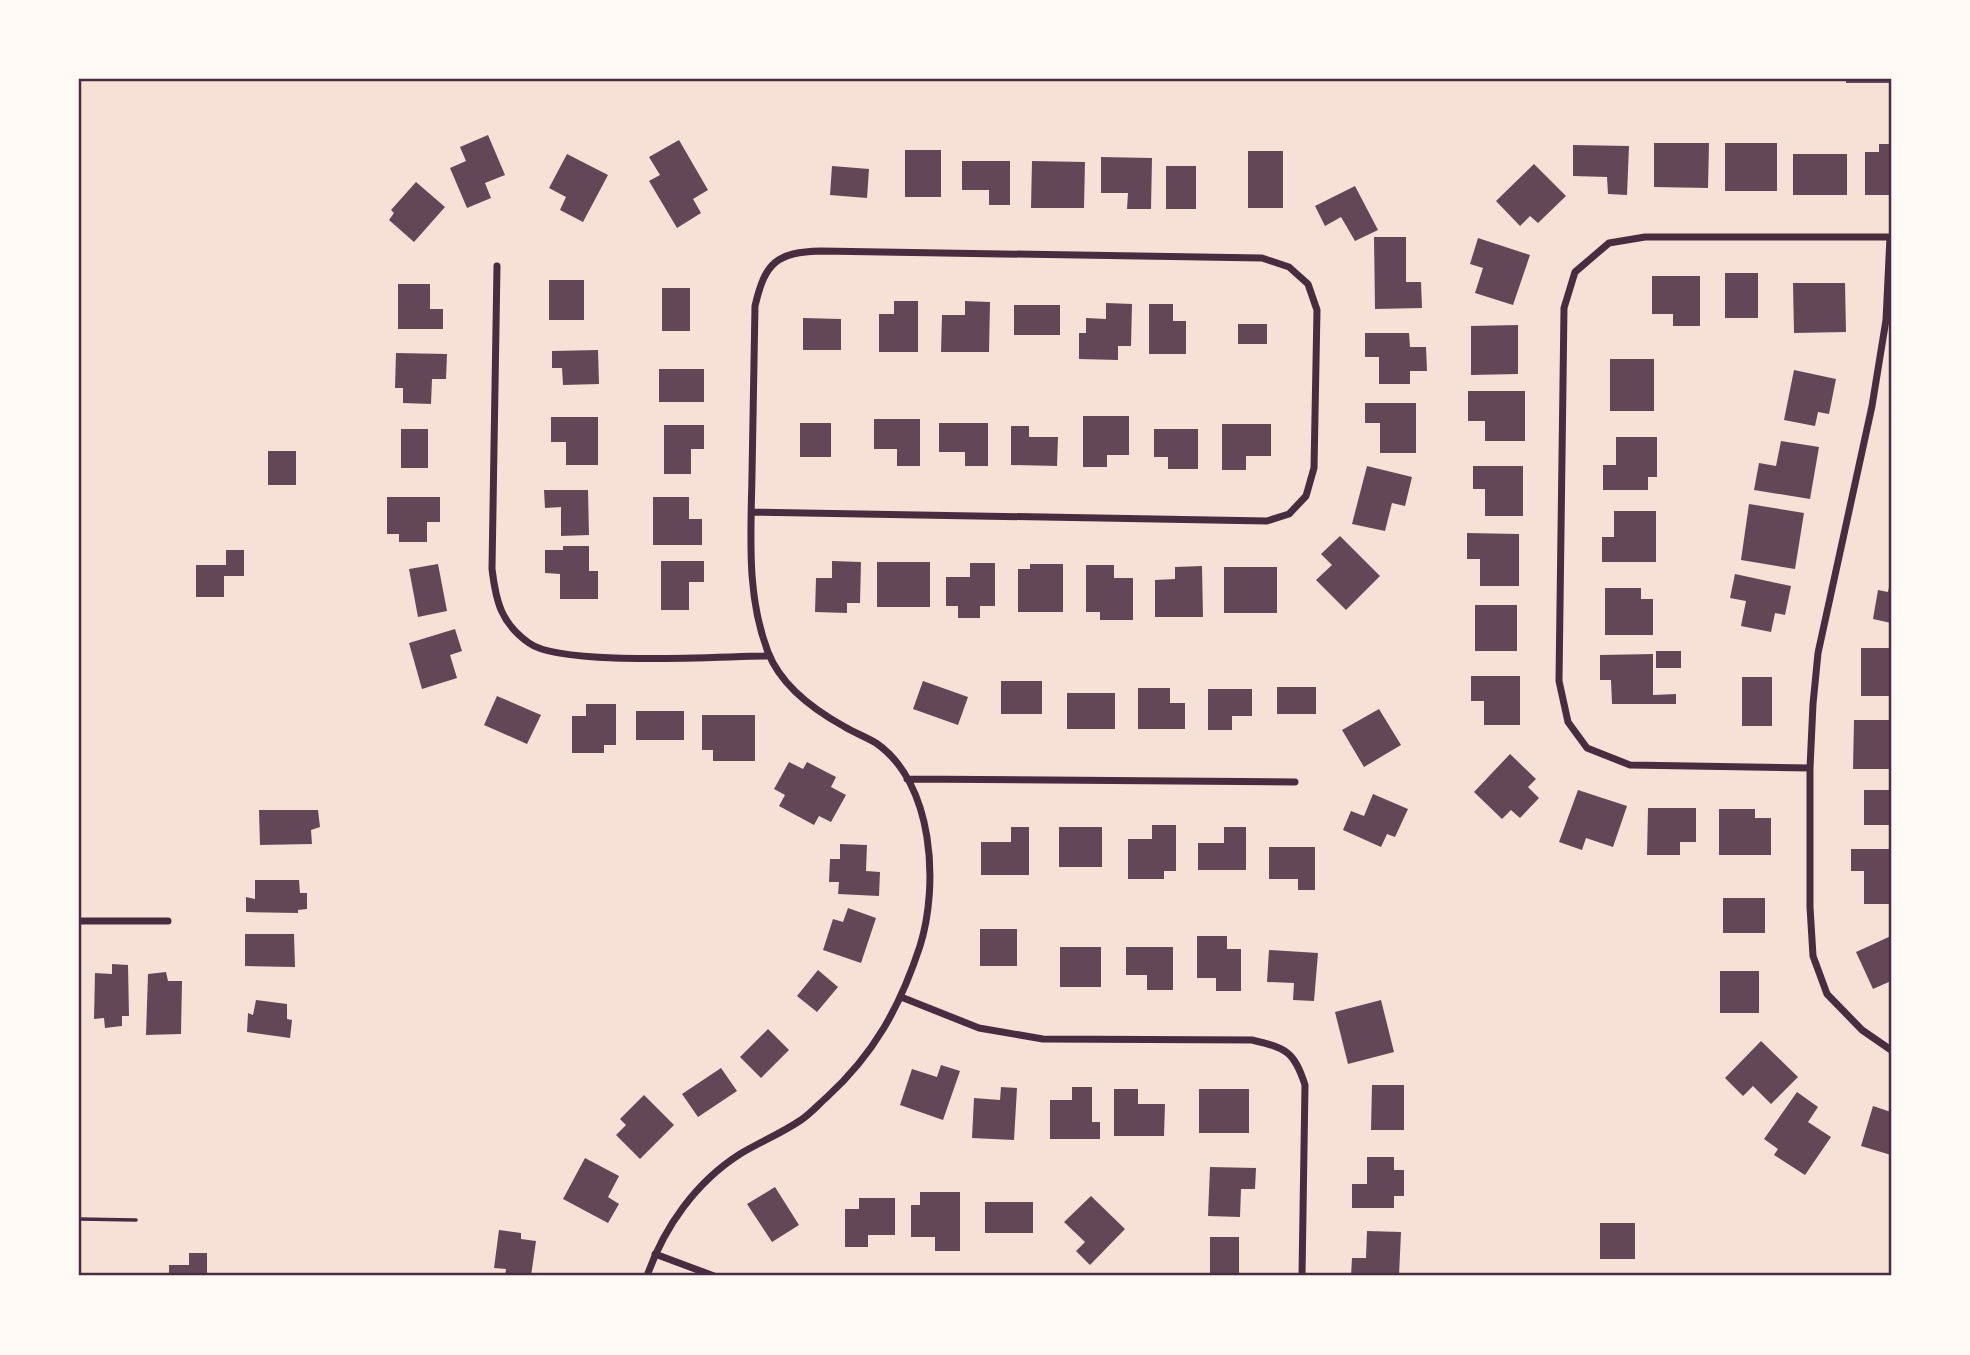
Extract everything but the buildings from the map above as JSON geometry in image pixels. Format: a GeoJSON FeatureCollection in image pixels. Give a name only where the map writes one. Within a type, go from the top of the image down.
{"type":"FeatureCollection","features":[{"type":"Feature","properties":{"kind":"street"},"geometry":{"type":"LineString","coordinates":[[1810,768],[1630,765],[1587,748],[1568,722],[1559,681],[1563,308],[1575,272],[1609,243],[1646,237],[1891,237],[1886,320],[1872,406],[1818,653],[1810,768],[1810,906],[1813,956],[1828,994],[1862,1030],[1891,1050]]}},
{"type":"Feature","properties":{"kind":"street"},"geometry":{"type":"LineString","coordinates":[[648,1276],[655,1254],[675,1218],[704,1182],[737,1156],[803,1119],[848,1078],[882,1035],[901,997],[920,944],[931,892],[929,850],[921,812],[907,779],[893,758],[875,743],[810,706],[785,680],[769,656],[757,621],[752,586],[752,512],[755,306],[761,280],[775,261],[796,251],[821,251],[1262,258],[1289,267],[1308,284],[1317,310],[1314,468],[1306,496],[1289,514],[1267,521],[752,512]]}},
{"type":"Feature","properties":{"kind":"street"},"geometry":{"type":"LineString","coordinates":[[497,266],[492,569],[495,600],[511,627],[531,645],[557,654],[769,656]]}},
{"type":"Feature","properties":{"kind":"street"},"geometry":{"type":"LineString","coordinates":[[907,779],[1295,782]]}},
{"type":"Feature","properties":{"kind":"street"},"geometry":{"type":"LineString","coordinates":[[79,921],[169,921]]}},
{"type":"Feature","properties":{"kind":"street"},"geometry":{"type":"LineString","coordinates":[[901,997],[979,1028],[1043,1039],[1252,1040],[1278,1046],[1297,1062],[1305,1085],[1302,1276]]}},
{"type":"Feature","properties":{"kind":"street"},"geometry":{"type":"LineString","coordinates":[[655,1254],[714,1276]]}},
{"type":"Feature","properties":{"kind":"path"},"geometry":{"type":"LineString","coordinates":[[79,1219],[136,1220]]}}]}
